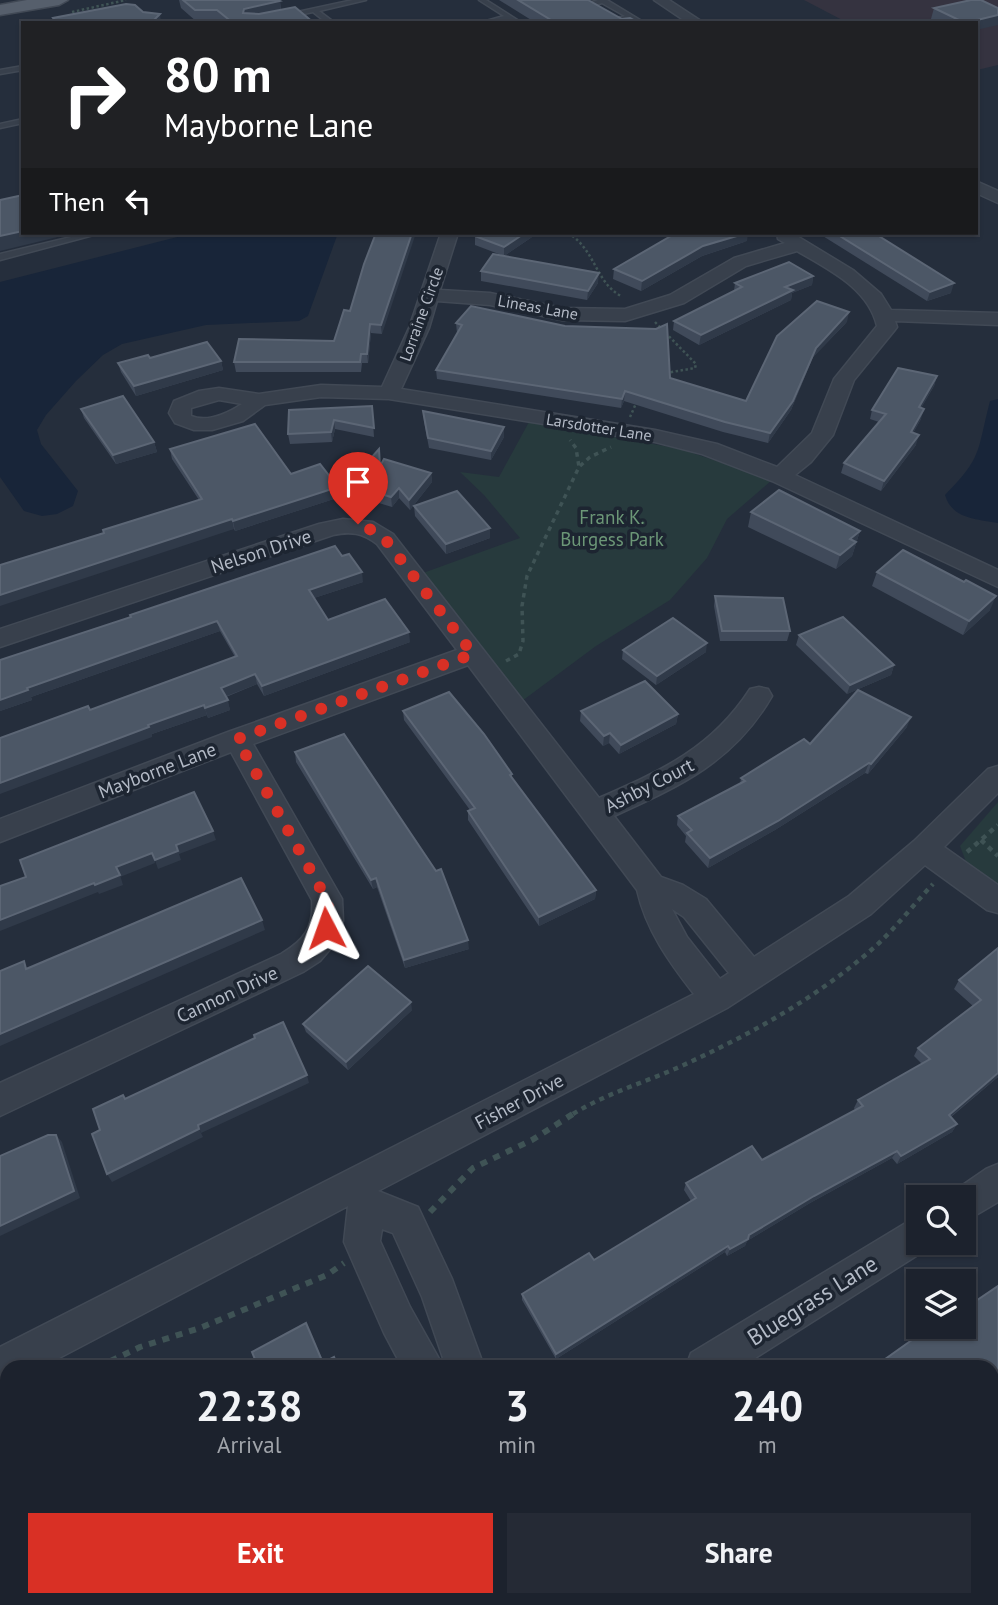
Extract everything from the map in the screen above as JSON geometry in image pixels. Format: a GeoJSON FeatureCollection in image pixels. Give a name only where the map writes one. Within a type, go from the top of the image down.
{"type":"FeatureCollection","features":[{"type":"Feature","properties":{"kind":"main road"},"geometry":{"type":"LineString","coordinates":[[0,3],[17,0]]}},
{"type":"Feature","properties":{"kind":"main road"},"geometry":{"type":"LineString","coordinates":[[0,10],[59,0]]}},
{"type":"Feature","properties":{"kind":"street"},"geometry":{"type":"LineString","coordinates":[[663,2],[683,0]]}},
{"type":"Feature","properties":{"kind":"street"},"geometry":{"type":"LineString","coordinates":[[663,2],[695,21]]}},
{"type":"Feature","properties":{"kind":"street"},"geometry":{"type":"LineString","coordinates":[[978,187],[998,198]]}},
{"type":"Feature","properties":{"kind":"street","name":"Lorraine Circle"},"geometry":{"type":"LineString","coordinates":[[389,393],[431,295],[448,235]]}},
{"type":"Feature","properties":{"kind":"street"},"geometry":{"type":"LineString","coordinates":[[783,235],[870,291],[886,321]]}},
{"type":"Feature","properties":{"kind":"street","name":"Lineas Lane"},"geometry":{"type":"LineString","coordinates":[[431,295],[491,299],[583,316],[625,315],[677,299],[740,262],[798,244]]}},
{"type":"Feature","properties":{"kind":"street"},"geometry":{"type":"LineString","coordinates":[[886,321],[998,319]]}},
{"type":"Feature","properties":{"kind":"street"},"geometry":{"type":"LineString","coordinates":[[886,321],[998,331]]}},
{"type":"Feature","properties":{"kind":"street"},"geometry":{"type":"LineString","coordinates":[[780,476],[803,457],[822,435],[844,379],[886,321]]}},
{"type":"Feature","properties":{"kind":"street","name":"Larsdotter Lane"},"geometry":{"type":"LineString","coordinates":[[259,400],[321,391],[389,393],[655,436],[709,449],[780,476],[998,579]]}},
{"type":"Feature","properties":{"kind":"street","name":"Nelson Drive"},"geometry":{"type":"LineString","coordinates":[[0,638],[327,528],[358,524],[376,532],[385,539],[651,887],[654,909],[662,927],[716,998]]}},
{"type":"Feature","properties":{"kind":"street","name":"Larsdotter Lane"},"geometry":{"type":"LineString","coordinates":[[920,543],[998,563]]}},
{"type":"Feature","properties":{"kind":"street","name":"Mayborne Lane"},"geometry":{"type":"LineString","coordinates":[[0,831],[237,739],[473,654]]}},
{"type":"Feature","properties":{"kind":"street","name":"Ashby Court"},"geometry":{"type":"LineString","coordinates":[[593,813],[683,771],[730,738],[760,696]]}},
{"type":"Feature","properties":{"kind":"street","name":"Cannon Drive"},"geometry":{"type":"LineString","coordinates":[[0,1100],[292,963],[311,952],[321,940],[329,913],[327,900],[237,739]]}},
{"type":"Feature","properties":{"kind":"street","name":"Fisher Drive"},"geometry":{"type":"LineString","coordinates":[[17,1360],[362,1196],[716,998],[937,858],[998,776]]}},
{"type":"Feature","properties":{"kind":"street"},"geometry":{"type":"LineString","coordinates":[[937,858],[998,901]]}},
{"type":"Feature","properties":{"kind":"street","name":"Nelson Drive"},"geometry":{"type":"LineString","coordinates":[[651,887],[672,894],[695,908],[751,976]]}},
{"type":"Feature","properties":{"kind":"street"},"geometry":{"type":"LineString","coordinates":[[976,1197],[998,1181]]}},
{"type":"Feature","properties":{"kind":"street"},"geometry":{"type":"LineString","coordinates":[[420,1360],[397,1320],[362,1242],[362,1196],[405,1220],[439,1292],[462,1360]]}},
{"type":"Feature","properties":{"kind":"street","name":"Bluegrass Lane"},"geometry":{"type":"LineString","coordinates":[[716,1360],[906,1241]]}},
{"type":"Feature","properties":{"kind":"lane"},"geometry":{"type":"LineString","coordinates":[[259,21],[363,0]]}},
{"type":"Feature","properties":{"kind":"lane"},"geometry":{"type":"LineString","coordinates":[[482,0],[516,21]]}},
{"type":"Feature","properties":{"kind":"lane"},"geometry":{"type":"LineString","coordinates":[[632,17],[613,21],[586,5],[602,1],[632,17],[639,21]]}},
{"type":"Feature","properties":{"kind":"lane"},"geometry":{"type":"LineString","coordinates":[[314,10],[329,21]]}},
{"type":"Feature","properties":{"kind":"lane"},"geometry":{"type":"LineString","coordinates":[[491,21],[509,17]]}},
{"type":"Feature","properties":{"kind":"lane"},"geometry":{"type":"LineString","coordinates":[[0,72],[21,68]]}},
{"type":"Feature","properties":{"kind":"lane"},"geometry":{"type":"LineString","coordinates":[[0,127],[21,122]]}},
{"type":"Feature","properties":{"kind":"lane"},"geometry":{"type":"LineString","coordinates":[[0,257],[89,235]]}},
{"type":"Feature","properties":{"kind":"path"},"geometry":{"type":"LineString","coordinates":[[572,235],[584,242],[609,290],[622,297]]}},
{"type":"Feature","properties":{"kind":"path"},"geometry":{"type":"LineString","coordinates":[[655,321],[696,364],[695,368],[688,371],[662,374]]}},
{"type":"Feature","properties":{"kind":"path"},"geometry":{"type":"LineString","coordinates":[[629,420],[642,393]]}},
{"type":"Feature","properties":{"kind":"path"},"geometry":{"type":"LineString","coordinates":[[566,434],[576,448],[579,467]]}},
{"type":"Feature","properties":{"kind":"path"},"geometry":{"type":"LineString","coordinates":[[506,661],[519,654],[523,641],[522,606],[527,576],[579,467],[599,452],[615,446]]}},
{"type":"Feature","properties":{"kind":"path"},"geometry":{"type":"LineString","coordinates":[[423,1220],[473,1168],[532,1140],[591,1103],[633,1083],[687,1064],[760,1028],[816,992],[878,943],[937,858],[981,840],[998,825]]}},
{"type":"Feature","properties":{"kind":"path"},"geometry":{"type":"LineString","coordinates":[[981,840],[998,856]]}},
{"type":"Feature","properties":{"kind":"path"},"geometry":{"type":"LineString","coordinates":[[113,1360],[140,1347],[200,1328],[327,1275],[353,1257]]}},
{"type":"Feature","properties":{"kind":"shaded area"},"geometry":{"type":"Polygon","coordinates":[[[804,0],[998,0],[998,65],[978,70],[978,21],[844,21],[804,0]]]}},
{"type":"Feature","properties":{"kind":"green space","name":"Frank K. Burgess Park"},"geometry":{"type":"Polygon","coordinates":[[[529,422],[681,449],[772,480],[727,519],[707,558],[670,600],[596,646],[522,701],[423,573],[520,538],[484,495],[460,472],[499,477],[529,422]]]}},
{"type":"Feature","properties":{"kind":"green space"},"geometry":{"type":"Polygon","coordinates":[[[998,802],[998,889],[968,867],[960,846],[998,802]]]}},
{"type":"Feature","properties":{"kind":"water"},"geometry":{"type":"Polygon","coordinates":[[[185,235],[337,235],[308,316],[299,321],[206,325],[122,344],[103,355],[76,381],[46,415],[37,430],[41,444],[78,491],[73,506],[57,514],[42,516],[24,511],[0,477],[0,282],[185,235]]]}},
{"type":"Feature","properties":{"kind":"water"},"geometry":{"type":"Polygon","coordinates":[[[998,399],[998,523],[973,519],[959,513],[948,503],[945,495],[973,462],[990,401],[998,399]]]}},
{"type":"Feature","properties":{"kind":"building"},"geometry":{"type":"Polygon","coordinates":[[[183,0],[278,0],[280,1],[244,9],[243,13],[259,14],[295,7],[312,21],[231,21],[217,10],[195,10],[183,0]]]}},
{"type":"Feature","properties":{"kind":"building"},"geometry":{"type":"Polygon","coordinates":[[[518,0],[588,0],[622,19],[630,18],[635,21],[553,21],[518,0]]]}},
{"type":"Feature","properties":{"kind":"building"},"geometry":{"type":"Polygon","coordinates":[[[981,0],[998,8],[998,15],[961,21],[934,8],[981,0]]]}},
{"type":"Feature","properties":{"kind":"building"},"geometry":{"type":"Polygon","coordinates":[[[126,4],[135,5],[143,12],[160,14],[153,21],[55,21],[53,18],[126,4]]]}},
{"type":"Feature","properties":{"kind":"building"},"geometry":{"type":"Polygon","coordinates":[[[21,195],[21,231],[0,236],[0,200],[21,195]]]}},
{"type":"Feature","properties":{"kind":"building"},"geometry":{"type":"Polygon","coordinates":[[[375,235],[411,235],[381,325],[370,324],[367,354],[361,354],[360,362],[234,362],[239,339],[334,341],[344,310],[350,311],[375,235]]]}},
{"type":"Feature","properties":{"kind":"building"},"geometry":{"type":"Polygon","coordinates":[[[477,235],[522,235],[504,247],[475,236],[477,235]]]}},
{"type":"Feature","properties":{"kind":"building"},"geometry":{"type":"Polygon","coordinates":[[[740,235],[703,246],[642,281],[614,269],[671,236],[740,235]]]}},
{"type":"Feature","properties":{"kind":"building"},"geometry":{"type":"Polygon","coordinates":[[[838,235],[877,235],[954,283],[930,292],[838,235]]]}},
{"type":"Feature","properties":{"kind":"building"},"geometry":{"type":"Polygon","coordinates":[[[493,254],[599,273],[588,291],[481,271],[493,254]]]}},
{"type":"Feature","properties":{"kind":"building"},"geometry":{"type":"Polygon","coordinates":[[[789,262],[813,276],[785,287],[793,290],[701,335],[674,321],[742,287],[735,283],[789,262]]]}},
{"type":"Feature","properties":{"kind":"building"},"geometry":{"type":"Polygon","coordinates":[[[817,301],[849,312],[816,348],[793,401],[770,433],[625,391],[622,399],[436,370],[462,325],[456,323],[471,306],[565,326],[656,329],[667,324],[670,378],[746,401],[777,336],[817,301]]]}},
{"type":"Feature","properties":{"kind":"building"},"geometry":{"type":"Polygon","coordinates":[[[207,342],[221,361],[134,386],[118,363],[148,355],[150,358],[207,342]]]}},
{"type":"Feature","properties":{"kind":"building"},"geometry":{"type":"Polygon","coordinates":[[[898,368],[937,376],[919,407],[924,409],[911,432],[919,435],[884,481],[844,463],[886,414],[872,410],[898,368]]]}},
{"type":"Feature","properties":{"kind":"building"},"geometry":{"type":"Polygon","coordinates":[[[123,396],[154,442],[113,455],[81,409],[123,396]]]}},
{"type":"Feature","properties":{"kind":"building"},"geometry":{"type":"Polygon","coordinates":[[[372,406],[374,428],[334,420],[331,432],[288,434],[289,410],[372,406]]]}},
{"type":"Feature","properties":{"kind":"building"},"geometry":{"type":"Polygon","coordinates":[[[423,411],[504,427],[491,451],[428,438],[423,411]]]}},
{"type":"Feature","properties":{"kind":"building"},"geometry":{"type":"Polygon","coordinates":[[[255,424],[291,474],[320,464],[338,487],[0,595],[0,565],[202,499],[170,449],[255,424]]]}},
{"type":"Feature","properties":{"kind":"building"},"geometry":{"type":"Polygon","coordinates":[[[379,449],[380,466],[384,459],[431,473],[409,500],[399,488],[391,497],[348,484],[379,449]]]}},
{"type":"Feature","properties":{"kind":"building"},"geometry":{"type":"Polygon","coordinates":[[[779,490],[860,531],[850,539],[856,542],[840,555],[751,512],[779,490]]]}},
{"type":"Feature","properties":{"kind":"building"},"geometry":{"type":"Polygon","coordinates":[[[457,491],[490,528],[446,544],[414,506],[457,491]]]}},
{"type":"Feature","properties":{"kind":"building"},"geometry":{"type":"Polygon","coordinates":[[[335,546],[342,556],[349,554],[362,572],[309,590],[328,620],[385,599],[409,632],[262,686],[255,674],[221,688],[228,700],[205,708],[204,705],[148,725],[149,727],[0,783],[0,738],[88,706],[90,710],[237,656],[217,621],[0,700],[0,660],[335,546]]]}},
{"type":"Feature","properties":{"kind":"building"},"geometry":{"type":"Polygon","coordinates":[[[903,550],[996,596],[969,621],[877,572],[903,550]]]}},
{"type":"Feature","properties":{"kind":"building"},"geometry":{"type":"Polygon","coordinates":[[[715,596],[783,598],[790,631],[722,631],[715,596]]]}},
{"type":"Feature","properties":{"kind":"building"},"geometry":{"type":"Polygon","coordinates":[[[843,617],[894,665],[850,685],[799,635],[843,617]]]}},
{"type":"Feature","properties":{"kind":"building"},"geometry":{"type":"Polygon","coordinates":[[[673,618],[707,643],[657,676],[623,650],[673,618]]]}},
{"type":"Feature","properties":{"kind":"building"},"geometry":{"type":"Polygon","coordinates":[[[645,681],[678,714],[621,745],[610,733],[604,736],[581,711],[645,681]]]}},
{"type":"Feature","properties":{"kind":"building"},"geometry":{"type":"Polygon","coordinates":[[[858,690],[911,717],[871,764],[778,821],[710,858],[687,833],[692,830],[678,816],[745,781],[741,778],[804,739],[810,744],[858,690]]]}},
{"type":"Feature","properties":{"kind":"building"},"geometry":{"type":"Polygon","coordinates":[[[449,692],[484,734],[512,774],[510,775],[596,890],[539,917],[468,811],[475,808],[403,711],[449,692]]]}},
{"type":"Feature","properties":{"kind":"building"},"geometry":{"type":"Polygon","coordinates":[[[344,734],[436,871],[441,869],[468,940],[404,960],[376,878],[371,880],[295,752],[344,734]]]}},
{"type":"Feature","properties":{"kind":"building"},"geometry":{"type":"Polygon","coordinates":[[[194,792],[213,831],[176,845],[178,851],[155,860],[152,853],[116,867],[120,875],[0,920],[0,886],[26,877],[20,860],[194,792]]]}},
{"type":"Feature","properties":{"kind":"building"},"geometry":{"type":"Polygon","coordinates":[[[241,878],[262,920],[0,1034],[0,971],[24,961],[26,969],[241,878]]]}},
{"type":"Feature","properties":{"kind":"building"},"geometry":{"type":"Polygon","coordinates":[[[998,948],[998,1073],[949,1115],[957,1124],[901,1156],[897,1151],[814,1196],[749,1235],[748,1239],[730,1249],[728,1246],[556,1354],[522,1294],[589,1253],[594,1260],[696,1198],[686,1183],[752,1146],[762,1160],[863,1106],[858,1100],[930,1059],[918,1048],[981,1000],[959,980],[998,948]]]}},
{"type":"Feature","properties":{"kind":"building"},"geometry":{"type":"Polygon","coordinates":[[[368,966],[411,1002],[346,1062],[303,1024],[368,966]]]}},
{"type":"Feature","properties":{"kind":"building"},"geometry":{"type":"Polygon","coordinates":[[[283,1022],[307,1075],[198,1125],[199,1129],[107,1174],[92,1134],[100,1130],[93,1109],[123,1095],[125,1099],[255,1038],[254,1035],[283,1022]]]}},
{"type":"Feature","properties":{"kind":"building"},"geometry":{"type":"Polygon","coordinates":[[[48,1135],[56,1135],[74,1191],[0,1226],[0,1156],[48,1135]]]}},
{"type":"Feature","properties":{"kind":"building"},"geometry":{"type":"Polygon","coordinates":[[[998,1286],[998,1360],[884,1360],[913,1339],[976,1339],[976,1301],[998,1286]]]}},
{"type":"Feature","properties":{"kind":"building"},"geometry":{"type":"Polygon","coordinates":[[[306,1323],[322,1360],[255,1360],[252,1352],[306,1323]]]}},
{"type":"Feature","properties":{"kind":"route"},"geometry":{"type":"LineString","coordinates":[[326,928],[329,913],[327,900],[237,739],[473,654],[385,539],[358,524]]}}]}
